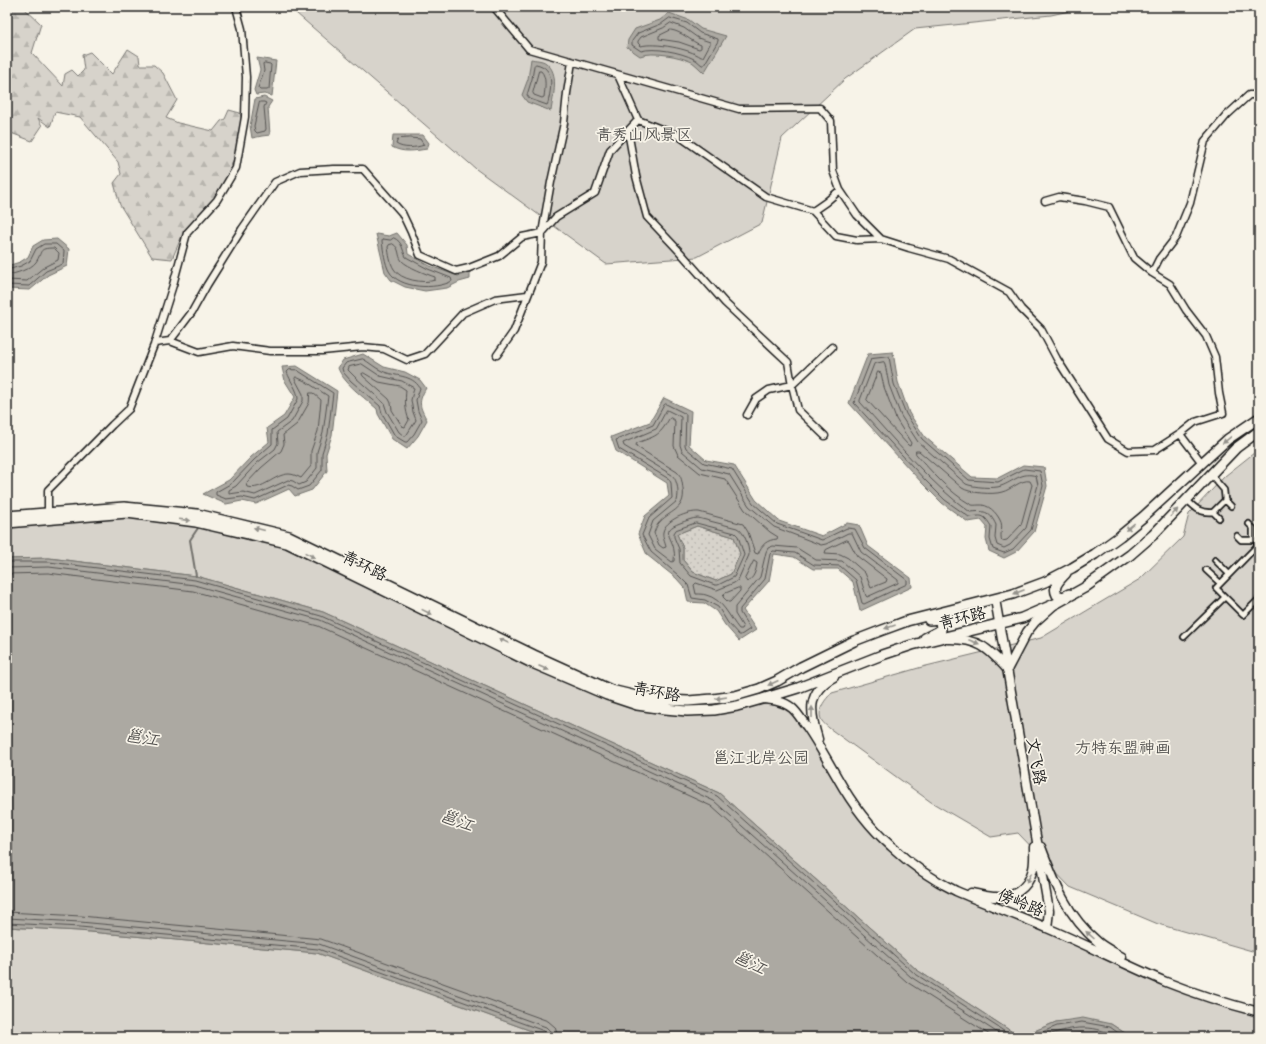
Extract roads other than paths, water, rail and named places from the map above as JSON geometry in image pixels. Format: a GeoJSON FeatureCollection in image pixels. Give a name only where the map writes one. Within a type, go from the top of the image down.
{"type":"FeatureCollection","features":[{"type":"Feature","properties":{"kind":"main road","name":"青环路"},"geometry":{"type":"LineString","coordinates":[[7,516],[124,507],[197,514],[289,536],[534,655],[611,690],[636,696],[688,701],[735,696],[758,689],[777,681],[854,641],[880,630],[907,621],[1014,594],[1045,582],[1095,554],[1142,517],[1228,439],[1259,418]]}},
{"type":"Feature","properties":{"kind":"main road","name":"青环路"},"geometry":{"type":"LineString","coordinates":[[7,523],[127,513],[196,522],[286,543],[530,662],[607,695],[637,705],[665,709],[687,711],[714,710],[732,707],[798,688],[860,663],[912,645],[1022,618],[1057,603],[1084,588],[1130,555],[1153,535],[1236,448],[1259,431]]}},
{"type":"Feature","properties":{"kind":"main road"},"geometry":{"type":"LineString","coordinates":[[1072,568],[1055,585],[1057,595],[1063,597],[1084,588]]}},
{"type":"Feature","properties":{"kind":"main road"},"geometry":{"type":"LineString","coordinates":[[907,621],[940,619],[941,630],[912,645]]}},
{"type":"Feature","properties":{"kind":"street"},"geometry":{"type":"LineString","coordinates":[[48,512],[48,490],[129,409],[155,343],[187,233],[217,200],[236,168],[245,117],[246,85],[242,29],[236,7]]}},
{"type":"Feature","properties":{"kind":"street"},"geometry":{"type":"LineString","coordinates":[[494,7],[529,49],[739,109],[820,108],[831,121],[833,171],[840,190],[857,215],[881,239]]}},
{"type":"Feature","properties":{"kind":"street"},"geometry":{"type":"LineString","coordinates":[[498,354],[514,331],[541,262],[542,233],[550,182],[564,123],[572,62]]}},
{"type":"Feature","properties":{"kind":"street"},"geometry":{"type":"LineString","coordinates":[[618,75],[638,120],[679,136],[766,197],[813,211],[836,236],[857,240],[881,239],[949,258],[1009,292],[1020,309],[1041,329],[1057,359],[1108,439],[1128,451],[1155,450],[1180,434],[1195,422],[1223,413],[1215,357],[1206,336],[1186,310],[1170,284],[1152,273],[1134,258],[1109,207],[1059,197],[1045,201]]}},
{"type":"Feature","properties":{"kind":"street"},"geometry":{"type":"LineString","coordinates":[[1152,273],[1159,259],[1176,237],[1190,203],[1205,141],[1226,115],[1249,95],[1259,95]]}},
{"type":"Feature","properties":{"kind":"street"},"geometry":{"type":"LineString","coordinates":[[170,341],[192,312],[207,284],[242,229],[275,182],[300,171],[363,169],[402,213],[420,255],[456,271],[469,268],[500,256],[522,237],[542,233],[556,217],[594,193],[610,150],[638,120]]}},
{"type":"Feature","properties":{"kind":"street"},"geometry":{"type":"LineString","coordinates":[[628,131],[636,176],[647,217],[725,303],[788,362],[798,410],[825,436]]}},
{"type":"Feature","properties":{"kind":"street"},"geometry":{"type":"LineString","coordinates":[[813,211],[840,190]]}},
{"type":"Feature","properties":{"kind":"street"},"geometry":{"type":"LineString","coordinates":[[155,343],[170,341],[200,352],[233,346],[270,350],[307,351],[363,347],[384,349],[407,360],[425,354],[463,313],[495,299],[527,295]]}},
{"type":"Feature","properties":{"kind":"street"},"geometry":{"type":"LineString","coordinates":[[747,415],[756,399],[769,390],[792,385],[832,347]]}},
{"type":"Feature","properties":{"kind":"street"},"geometry":{"type":"LineString","coordinates":[[1180,434],[1202,463]]}},
{"type":"Feature","properties":{"kind":"street"},"geometry":{"type":"LineString","coordinates":[[1211,475],[1224,490],[1225,500],[1231,506]]}},
{"type":"Feature","properties":{"kind":"street"},"geometry":{"type":"LineString","coordinates":[[1187,500],[1195,508],[1204,512],[1213,512],[1225,500]]}},
{"type":"Feature","properties":{"kind":"street"},"geometry":{"type":"LineString","coordinates":[[1213,512],[1219,518]]}},
{"type":"Feature","properties":{"kind":"street"},"geometry":{"type":"LineString","coordinates":[[1249,524],[1253,528],[1253,540]]}},
{"type":"Feature","properties":{"kind":"street"},"geometry":{"type":"LineString","coordinates":[[1237,536],[1241,540],[1253,540],[1259,545],[1216,588],[1244,615],[1259,599]]}},
{"type":"Feature","properties":{"kind":"street"},"geometry":{"type":"LineString","coordinates":[[1215,560],[1229,574]]}},
{"type":"Feature","properties":{"kind":"street"},"geometry":{"type":"LineString","coordinates":[[1206,570],[1220,583]]}},
{"type":"Feature","properties":{"kind":"street"},"geometry":{"type":"LineString","coordinates":[[1184,637],[1225,596]]}},
{"type":"Feature","properties":{"kind":"street","name":"文飞路"},"geometry":{"type":"LineString","coordinates":[[995,599],[1048,911],[1047,928]]}},
{"type":"Feature","properties":{"kind":"street"},"geometry":{"type":"LineString","coordinates":[[936,639],[958,638],[977,643],[995,657],[1007,670],[1035,622],[1057,603]]}},
{"type":"Feature","properties":{"kind":"street"},"geometry":{"type":"LineString","coordinates":[[822,749],[812,721],[812,702],[815,694],[827,681],[860,663]]}},
{"type":"Feature","properties":{"kind":"street"},"geometry":{"type":"LineString","coordinates":[[762,699],[774,700],[786,704],[792,708],[798,714],[822,749]]}},
{"type":"Feature","properties":{"kind":"street","name":"傍岭路"},"geometry":{"type":"LineString","coordinates":[[822,749],[854,805],[886,841],[914,865],[936,880],[956,890],[1199,994],[1259,1012]]}},
{"type":"Feature","properties":{"kind":"street"},"geometry":{"type":"LineString","coordinates":[[956,890],[1002,898],[1023,888],[1030,878],[1033,867],[1034,826]]}},
{"type":"Feature","properties":{"kind":"street"},"geometry":{"type":"LineString","coordinates":[[1034,826],[1058,890],[1074,918],[1086,932],[1100,943],[1146,972]]}},
{"type":"Feature","properties":{"kind":"water"},"geometry":{"type":"Polygon","coordinates":[[[669,13],[689,20],[701,29],[726,36],[704,73],[692,62],[687,60],[659,54],[640,56],[627,47],[628,40],[635,29],[660,20],[669,13]]]}},
{"type":"Feature","properties":{"kind":"water"},"geometry":{"type":"Polygon","coordinates":[[[257,58],[276,61],[272,96],[264,94],[256,95],[254,90],[260,70],[257,58]]]}},
{"type":"Feature","properties":{"kind":"water"},"geometry":{"type":"Polygon","coordinates":[[[531,59],[545,62],[553,73],[554,92],[551,111],[527,102],[522,95],[528,79],[531,59]]]}},
{"type":"Feature","properties":{"kind":"water"},"geometry":{"type":"Polygon","coordinates":[[[264,97],[272,101],[268,107],[270,135],[252,138],[250,126],[255,99],[264,97]]]}},
{"type":"Feature","properties":{"kind":"water"},"geometry":{"type":"Polygon","coordinates":[[[393,135],[423,135],[429,143],[427,149],[404,151],[392,147],[393,135]]]}},
{"type":"Feature","properties":{"kind":"water"},"geometry":{"type":"Polygon","coordinates":[[[397,233],[407,245],[408,254],[430,266],[458,276],[470,272],[470,279],[459,282],[447,288],[425,291],[405,287],[391,280],[385,272],[376,234],[389,236],[397,233]]]}},
{"type":"Feature","properties":{"kind":"water"},"geometry":{"type":"Polygon","coordinates":[[[57,239],[69,249],[67,266],[48,275],[30,290],[7,289],[7,266],[20,262],[28,257],[33,246],[43,240],[57,239]]]}},
{"type":"Feature","properties":{"kind":"water"},"geometry":{"type":"Polygon","coordinates":[[[893,352],[898,382],[909,413],[925,437],[972,477],[998,478],[1023,465],[1044,467],[1047,486],[1034,532],[1016,552],[1004,558],[989,551],[986,539],[987,527],[981,520],[968,522],[942,503],[849,403],[868,354],[893,352]]]}},
{"type":"Feature","properties":{"kind":"water"},"geometry":{"type":"Polygon","coordinates":[[[363,354],[384,367],[405,372],[420,380],[426,388],[420,404],[427,420],[418,436],[407,449],[392,439],[378,414],[377,409],[349,385],[338,368],[343,360],[363,354]]]}},
{"type":"Feature","properties":{"kind":"water"},"geometry":{"type":"Polygon","coordinates":[[[297,366],[337,391],[332,435],[326,454],[327,471],[312,490],[295,496],[289,489],[256,504],[242,501],[226,504],[203,494],[229,480],[251,457],[269,442],[267,428],[284,416],[295,397],[285,381],[282,367],[297,366]]]}},
{"type":"Feature","properties":{"kind":"water"},"geometry":{"type":"Polygon","coordinates":[[[664,398],[691,411],[689,445],[706,460],[734,465],[756,500],[779,521],[822,536],[847,523],[859,525],[868,546],[911,578],[912,587],[860,611],[853,582],[838,569],[813,569],[794,557],[774,554],[769,581],[743,610],[756,630],[739,641],[725,625],[716,611],[704,603],[688,602],[685,588],[676,578],[647,555],[638,534],[645,516],[669,496],[667,483],[616,451],[611,437],[650,422],[664,398]],[[697,526],[677,534],[683,548],[683,560],[693,572],[716,581],[731,574],[740,554],[734,537],[697,526]]]}},
{"type":"Feature","properties":{"kind":"water","name":"邕江"},"geometry":{"type":"Polygon","coordinates":[[[49,558],[196,576],[323,612],[719,793],[917,970],[1020,1037],[548,1037],[317,953],[79,931],[7,927],[7,559],[49,558]]]}},
{"type":"Feature","properties":{"kind":"water"},"geometry":{"type":"Polygon","coordinates":[[[1083,1018],[1111,1024],[1131,1037],[1020,1037],[1056,1022],[1083,1018]]]}},
{"type":"Feature","properties":{"kind":"waterway"},"geometry":{"type":"LineString","coordinates":[[196,576],[190,540],[198,528]]}},
{"type":"Feature","properties":{"kind":"park label","name":"青秀山风景区"},"geometry":{"type":"Point","coordinates":[644,134]}},
{"type":"Feature","properties":{"kind":"park label","name":"方特东盟神画"},"geometry":{"type":"Point","coordinates":[1123,747]}},
{"type":"Feature","properties":{"kind":"park label","name":"邕江北岸公园"},"geometry":{"type":"Point","coordinates":[761,757]}}]}
